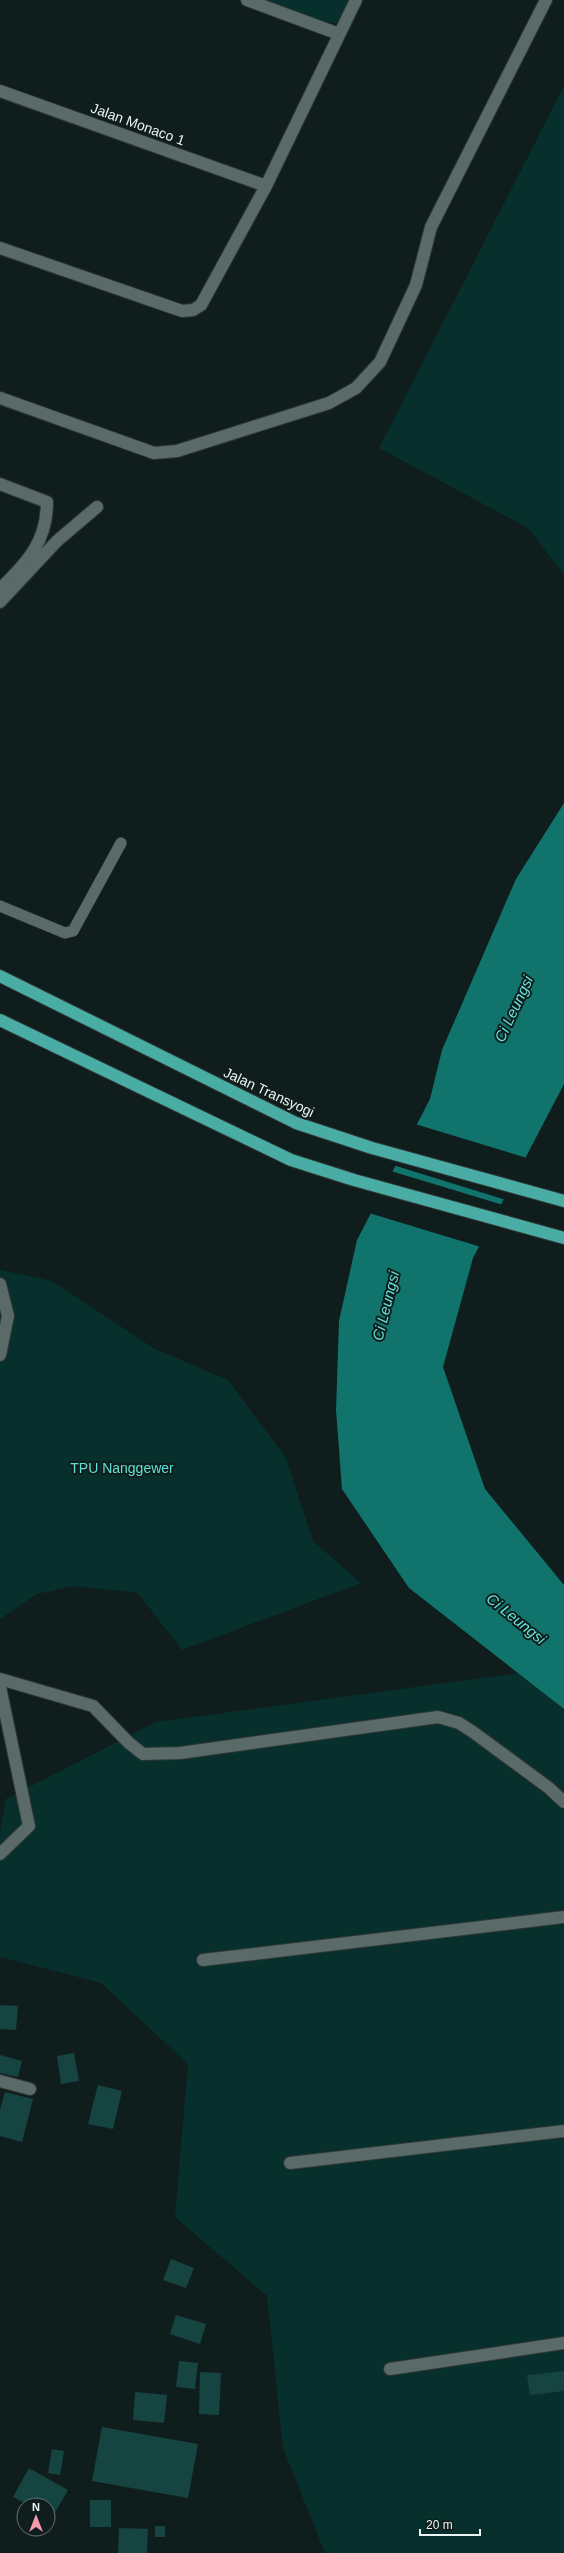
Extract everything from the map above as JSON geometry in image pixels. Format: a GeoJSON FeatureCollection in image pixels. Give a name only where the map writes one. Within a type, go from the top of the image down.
{"type":"FeatureCollection","features":[{"type":"Feature","properties":{"kind":"highway","name":"Jalan Transyogi"},"geometry":{"type":"LineString","coordinates":[[0,976],[271,1112],[296,1123],[372,1148],[564,1201]]}},
{"type":"Feature","properties":{"kind":"highway"},"geometry":{"type":"LineString","coordinates":[[0,1020],[249,1142],[291,1160],[354,1180],[564,1238]]}},
{"type":"Feature","properties":{"kind":"street"},"geometry":{"type":"LineString","coordinates":[[247,0],[339,34]]}},
{"type":"Feature","properties":{"kind":"street"},"geometry":{"type":"LineString","coordinates":[[0,248],[182,311],[192,310],[201,305],[266,186],[356,0]]}},
{"type":"Feature","properties":{"kind":"street"},"geometry":{"type":"LineString","coordinates":[[0,398],[154,453],[177,451],[329,403],[356,388],[380,362],[416,285],[431,227],[546,0]]}},
{"type":"Feature","properties":{"kind":"street","name":"Jalan Monaco 1"},"geometry":{"type":"LineString","coordinates":[[0,91],[266,186]]}},
{"type":"Feature","properties":{"kind":"street"},"geometry":{"type":"LineString","coordinates":[[0,484],[47,502],[47,522],[38,546],[0,589]]}},
{"type":"Feature","properties":{"kind":"street"},"geometry":{"type":"LineString","coordinates":[[0,602],[56,541],[97,507]]}},
{"type":"Feature","properties":{"kind":"street"},"geometry":{"type":"LineString","coordinates":[[0,1284],[8,1316],[0,1355]]}},
{"type":"Feature","properties":{"kind":"street"},"geometry":{"type":"LineString","coordinates":[[0,1679],[93,1706],[129,1743],[144,1754],[180,1752],[438,1717],[459,1723],[473,1732],[550,1788],[564,1802]]}},
{"type":"Feature","properties":{"kind":"street"},"geometry":{"type":"LineString","coordinates":[[0,1687],[29,1826],[0,1854]]}},
{"type":"Feature","properties":{"kind":"street"},"geometry":{"type":"LineString","coordinates":[[203,1960],[564,1917]]}},
{"type":"Feature","properties":{"kind":"street"},"geometry":{"type":"LineString","coordinates":[[0,2081],[30,2089]]}},
{"type":"Feature","properties":{"kind":"street"},"geometry":{"type":"LineString","coordinates":[[290,2163],[564,2131]]}},
{"type":"Feature","properties":{"kind":"street"},"geometry":{"type":"LineString","coordinates":[[390,2369],[564,2343]]}},
{"type":"Feature","properties":{"kind":"lane"},"geometry":{"type":"LineString","coordinates":[[0,906],[65,933],[73,931],[121,843]]}},
{"type":"Feature","properties":{"kind":"green space"},"geometry":{"type":"Polygon","coordinates":[[[260,0],[354,0],[346,16],[336,23],[322,22],[260,0]]]}},
{"type":"Feature","properties":{"kind":"green space"},"geometry":{"type":"Polygon","coordinates":[[[564,86],[564,575],[528,528],[379,448],[564,86]]]}},
{"type":"Feature","properties":{"kind":"green space","name":"TPU Nanggewer"},"geometry":{"type":"Polygon","coordinates":[[[0,1270],[52,1281],[155,1349],[228,1380],[286,1458],[313,1541],[361,1583],[182,1650],[138,1593],[74,1586],[37,1594],[0,1619],[0,1270]]]}},
{"type":"Feature","properties":{"kind":"green space"},"geometry":{"type":"Polygon","coordinates":[[[520,1673],[564,1709],[564,2553],[325,2553],[283,2448],[267,2296],[175,2217],[188,2064],[101,1983],[0,1957],[0,1832],[6,1799],[156,1722],[520,1673]]]}},
{"type":"Feature","properties":{"kind":"water","name":"Ci Leungsi"},"geometry":{"type":"Polygon","coordinates":[[[564,803],[564,1084],[473,1258],[443,1367],[485,1489],[564,1585],[564,1709],[409,1588],[342,1489],[336,1410],[339,1321],[357,1240],[430,1099],[442,1050],[516,879],[564,803]]]}},
{"type":"Feature","properties":{"kind":"pier"},"geometry":{"type":"Polygon","coordinates":[[[415,1124],[527,1158],[506,1200],[393,1165],[415,1124]]]}},
{"type":"Feature","properties":{"kind":"pier"},"geometry":{"type":"Polygon","coordinates":[[[391,1171],[503,1205],[481,1247],[369,1213],[391,1171]]]}},
{"type":"Feature","properties":{"kind":"building"},"geometry":{"type":"Polygon","coordinates":[[[0,2005],[18,2006],[16,2030],[0,2029],[0,2005]]]}},
{"type":"Feature","properties":{"kind":"building"},"geometry":{"type":"Polygon","coordinates":[[[74,2053],[79,2081],[61,2084],[57,2056],[74,2053]]]}},
{"type":"Feature","properties":{"kind":"building"},"geometry":{"type":"Polygon","coordinates":[[[0,2055],[22,2061],[18,2077],[0,2073],[0,2055]]]}},
{"type":"Feature","properties":{"kind":"building"},"geometry":{"type":"Polygon","coordinates":[[[98,2085],[122,2091],[113,2129],[88,2124],[98,2085]]]}},
{"type":"Feature","properties":{"kind":"building"},"geometry":{"type":"Polygon","coordinates":[[[5,2092],[33,2099],[22,2142],[0,2136],[0,2110],[5,2092]]]}},
{"type":"Feature","properties":{"kind":"building"},"geometry":{"type":"Polygon","coordinates":[[[171,2259],[194,2268],[186,2288],[163,2280],[171,2259]]]}},
{"type":"Feature","properties":{"kind":"building"},"geometry":{"type":"Polygon","coordinates":[[[176,2315],[206,2324],[200,2344],[170,2334],[176,2315]]]}},
{"type":"Feature","properties":{"kind":"building"},"geometry":{"type":"Polygon","coordinates":[[[179,2361],[198,2363],[195,2389],[176,2387],[179,2361]]]}},
{"type":"Feature","properties":{"kind":"building"},"geometry":{"type":"Polygon","coordinates":[[[564,2371],[564,2391],[530,2395],[527,2375],[564,2371]]]}},
{"type":"Feature","properties":{"kind":"building"},"geometry":{"type":"Polygon","coordinates":[[[200,2372],[221,2373],[219,2415],[199,2414],[200,2372]]]}},
{"type":"Feature","properties":{"kind":"building"},"geometry":{"type":"Polygon","coordinates":[[[135,2392],[167,2395],[164,2423],[133,2420],[135,2392]]]}},
{"type":"Feature","properties":{"kind":"building"},"geometry":{"type":"Polygon","coordinates":[[[102,2427],[198,2444],[188,2498],[92,2481],[102,2427]]]}},
{"type":"Feature","properties":{"kind":"building"},"geometry":{"type":"Polygon","coordinates":[[[52,2449],[64,2451],[60,2475],[48,2473],[52,2449]]]}},
{"type":"Feature","properties":{"kind":"building"},"geometry":{"type":"Polygon","coordinates":[[[29,2468],[68,2490],[56,2511],[56,2497],[16,2497],[16,2499],[13,2497],[29,2468]]]}},
{"type":"Feature","properties":{"kind":"building"},"geometry":{"type":"Polygon","coordinates":[[[90,2500],[111,2500],[111,2527],[90,2527],[90,2500]]]}},
{"type":"Feature","properties":{"kind":"building"},"geometry":{"type":"Polygon","coordinates":[[[155,2526],[165,2526],[165,2537],[155,2537],[155,2526]]]}},
{"type":"Feature","properties":{"kind":"building"},"geometry":{"type":"Polygon","coordinates":[[[119,2528],[148,2529],[147,2553],[118,2553],[119,2528]]]}}]}
